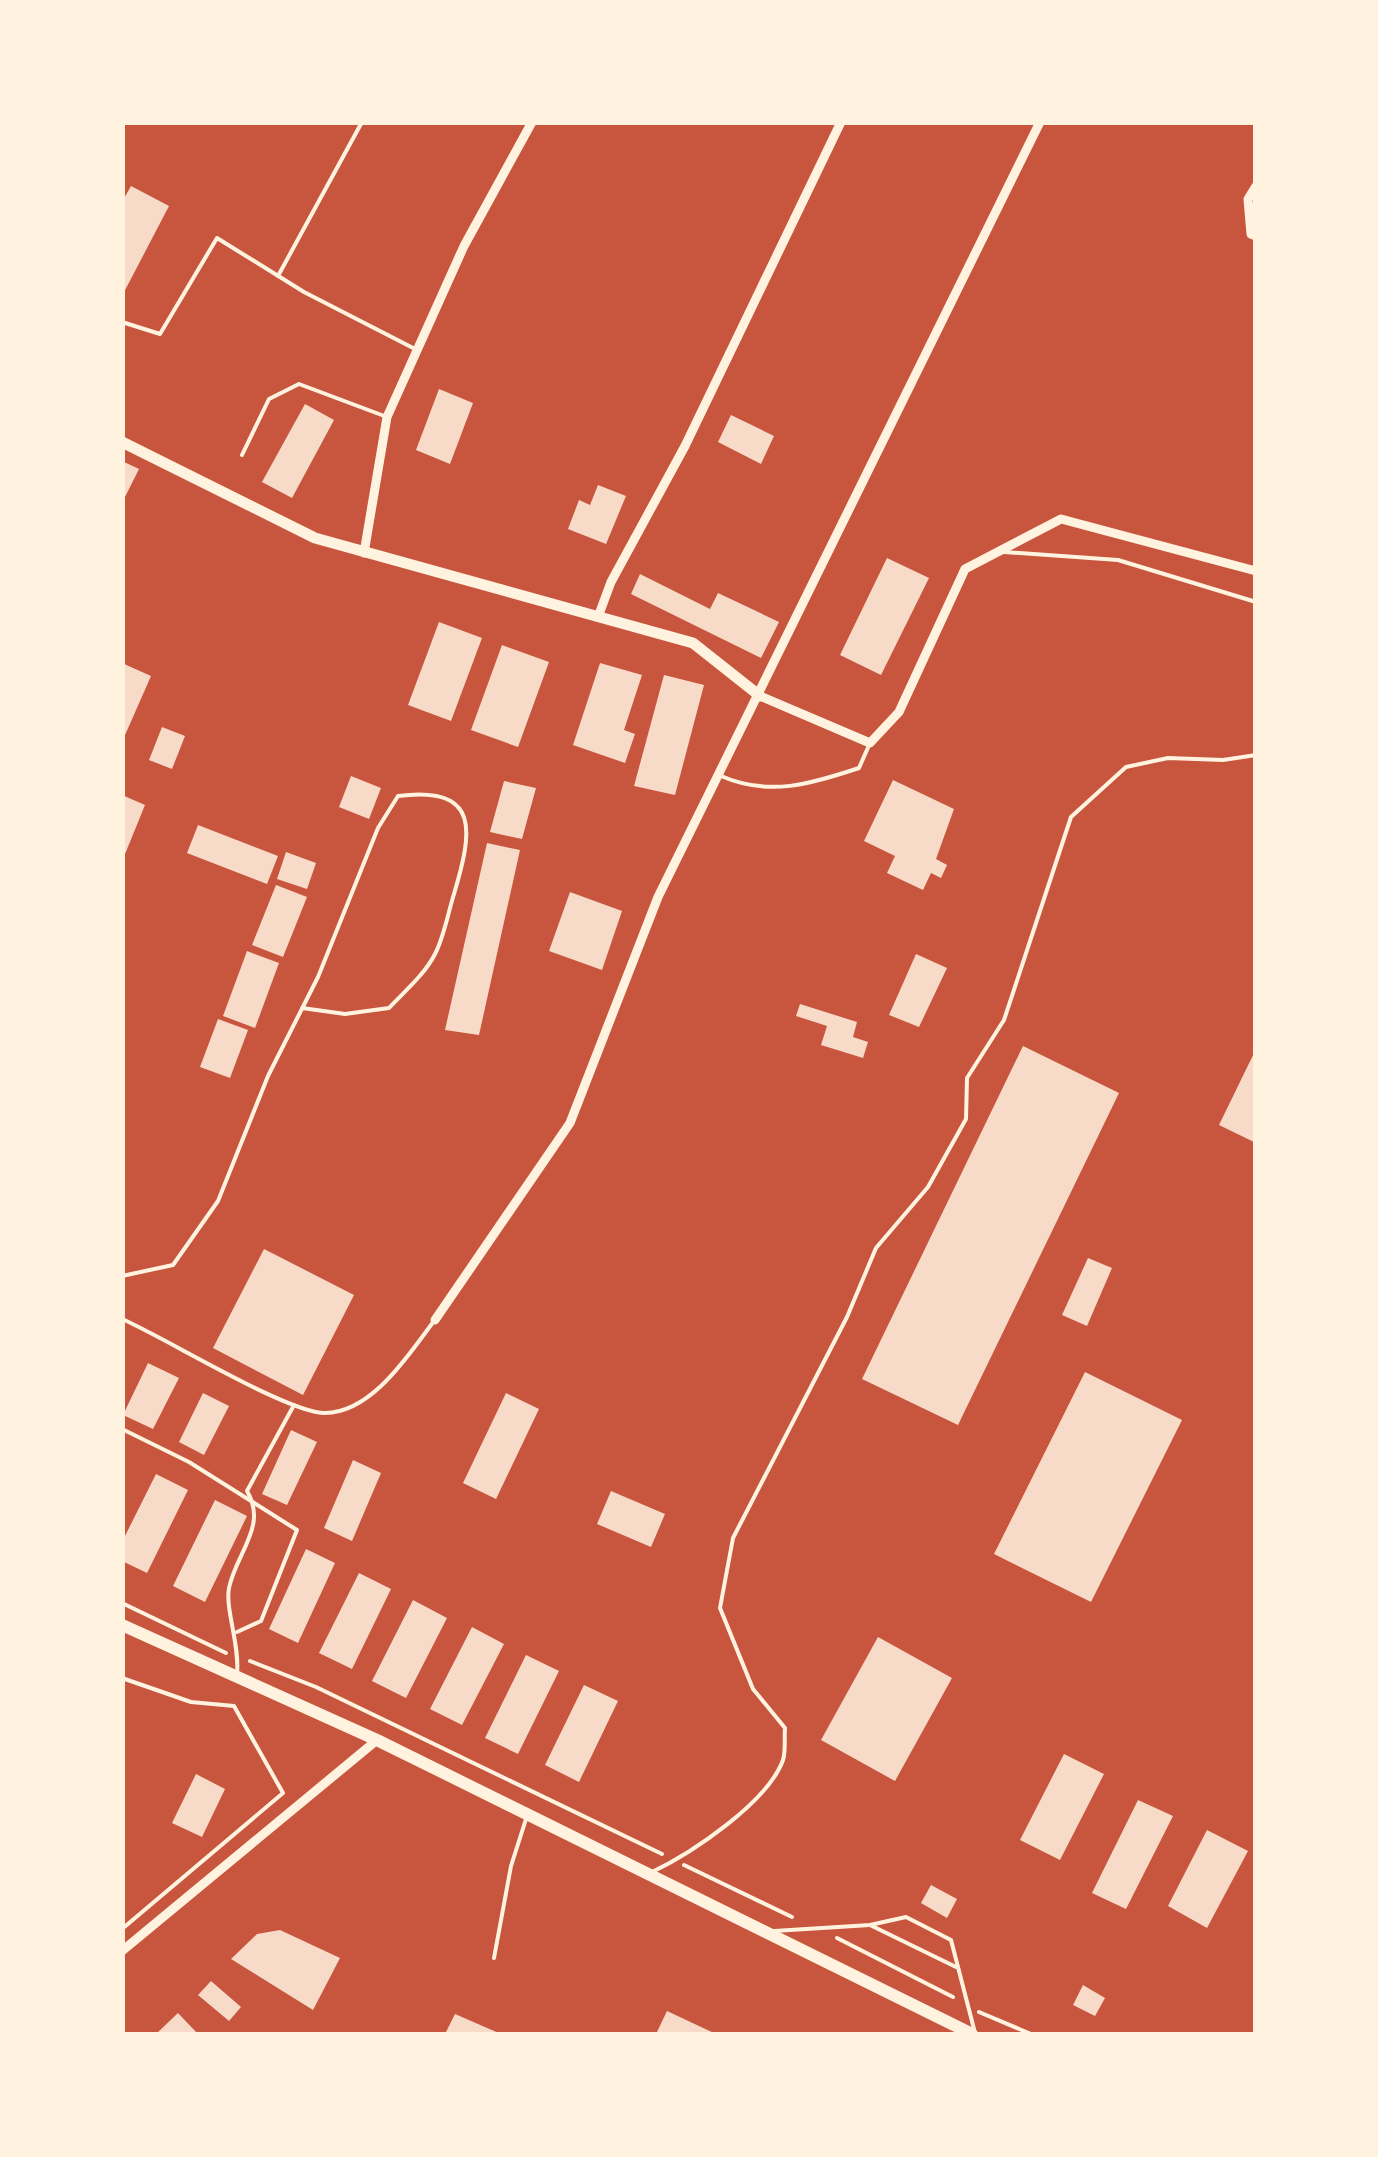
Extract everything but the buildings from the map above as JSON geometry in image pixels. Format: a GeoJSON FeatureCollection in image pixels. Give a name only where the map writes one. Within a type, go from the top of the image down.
{"type":"FeatureCollection","features":[{"type":"Feature","properties":{"kind":"main road"},"geometry":{"type":"LineString","coordinates":[[122,1625],[377,1740],[974,2034]]}},
{"type":"Feature","properties":{"kind":"street"},"geometry":{"type":"LineString","coordinates":[[364,553],[387,418],[464,246],[532,122]]}},
{"type":"Feature","properties":{"kind":"street"},"geometry":{"type":"LineString","coordinates":[[598,617],[610,582],[685,446],[841,122]]}},
{"type":"Feature","properties":{"kind":"street"},"geometry":{"type":"LineString","coordinates":[[434,1320],[570,1123],[658,897],[1040,122]]}},
{"type":"Feature","properties":{"kind":"street"},"geometry":{"type":"LineString","coordinates":[[1256,186],[1248,198],[1251,234],[1256,236]]}},
{"type":"Feature","properties":{"kind":"street"},"geometry":{"type":"LineString","coordinates":[[122,442],[316,538],[486,582],[694,643],[760,696],[870,743],[898,712],[965,570],[1061,519],[1256,571]]}},
{"type":"Feature","properties":{"kind":"street"},"geometry":{"type":"LineString","coordinates":[[122,1951],[377,1740]]}},
{"type":"Feature","properties":{"kind":"lane"},"geometry":{"type":"LineString","coordinates":[[278,276],[362,122]]}},
{"type":"Feature","properties":{"kind":"lane"},"geometry":{"type":"LineString","coordinates":[[122,322],[160,334],[217,238],[278,276],[417,350]]}},
{"type":"Feature","properties":{"kind":"lane"},"geometry":{"type":"LineString","coordinates":[[242,455],[269,398],[299,384],[387,418]]}},
{"type":"Feature","properties":{"kind":"lane"},"geometry":{"type":"LineString","coordinates":[[999,552],[1118,560],[1256,602]]}},
{"type":"Feature","properties":{"kind":"lane"},"geometry":{"type":"LineString","coordinates":[[720,775],[770,790],[820,781],[859,768],[870,743]]}},
{"type":"Feature","properties":{"kind":"lane"},"geometry":{"type":"LineString","coordinates":[[648,1874],[676,1861],[753,1802],[784,1759],[784,1728],[753,1689],[720,1608],[733,1538],[815,1380],[876,1248],[928,1186],[966,1120],[967,1078],[1004,1020],[1071,817],[1126,767],[1168,758],[1256,755]]}},
{"type":"Feature","properties":{"kind":"lane"},"geometry":{"type":"LineString","coordinates":[[122,1276],[173,1265],[218,1200],[268,1076],[302,1008],[378,828],[398,796],[428,792],[452,798],[467,818],[468,845],[435,955],[389,1008],[345,1014],[302,1008]]}},
{"type":"Feature","properties":{"kind":"lane"},"geometry":{"type":"LineString","coordinates":[[122,1319],[294,1405],[326,1413],[360,1400],[397,1371],[434,1320]]}},
{"type":"Feature","properties":{"kind":"lane"},"geometry":{"type":"LineString","coordinates":[[236,1679],[237,1632],[228,1591],[256,1521],[247,1491],[294,1405]]}},
{"type":"Feature","properties":{"kind":"lane"},"geometry":{"type":"LineString","coordinates":[[122,1429],[297,1530],[261,1621],[237,1632]]}},
{"type":"Feature","properties":{"kind":"lane"},"geometry":{"type":"LineString","coordinates":[[494,1958],[510,1866],[527,1814]]}},
{"type":"Feature","properties":{"kind":"lane"},"geometry":{"type":"LineString","coordinates":[[764,1932],[870,1926],[906,1917],[951,1940],[974,2034]]}},
{"type":"Feature","properties":{"kind":"lane"},"geometry":{"type":"LineString","coordinates":[[870,1926],[958,1968]]}},
{"type":"Feature","properties":{"kind":"path"},"geometry":{"type":"LineString","coordinates":[[122,1603],[316,1687],[944,1991],[968,2008],[1031,2034]]}},
{"type":"Feature","properties":{"kind":"path"},"geometry":{"type":"LineString","coordinates":[[122,1678],[191,1702],[234,1706],[284,1794],[122,1929]]}}]}
